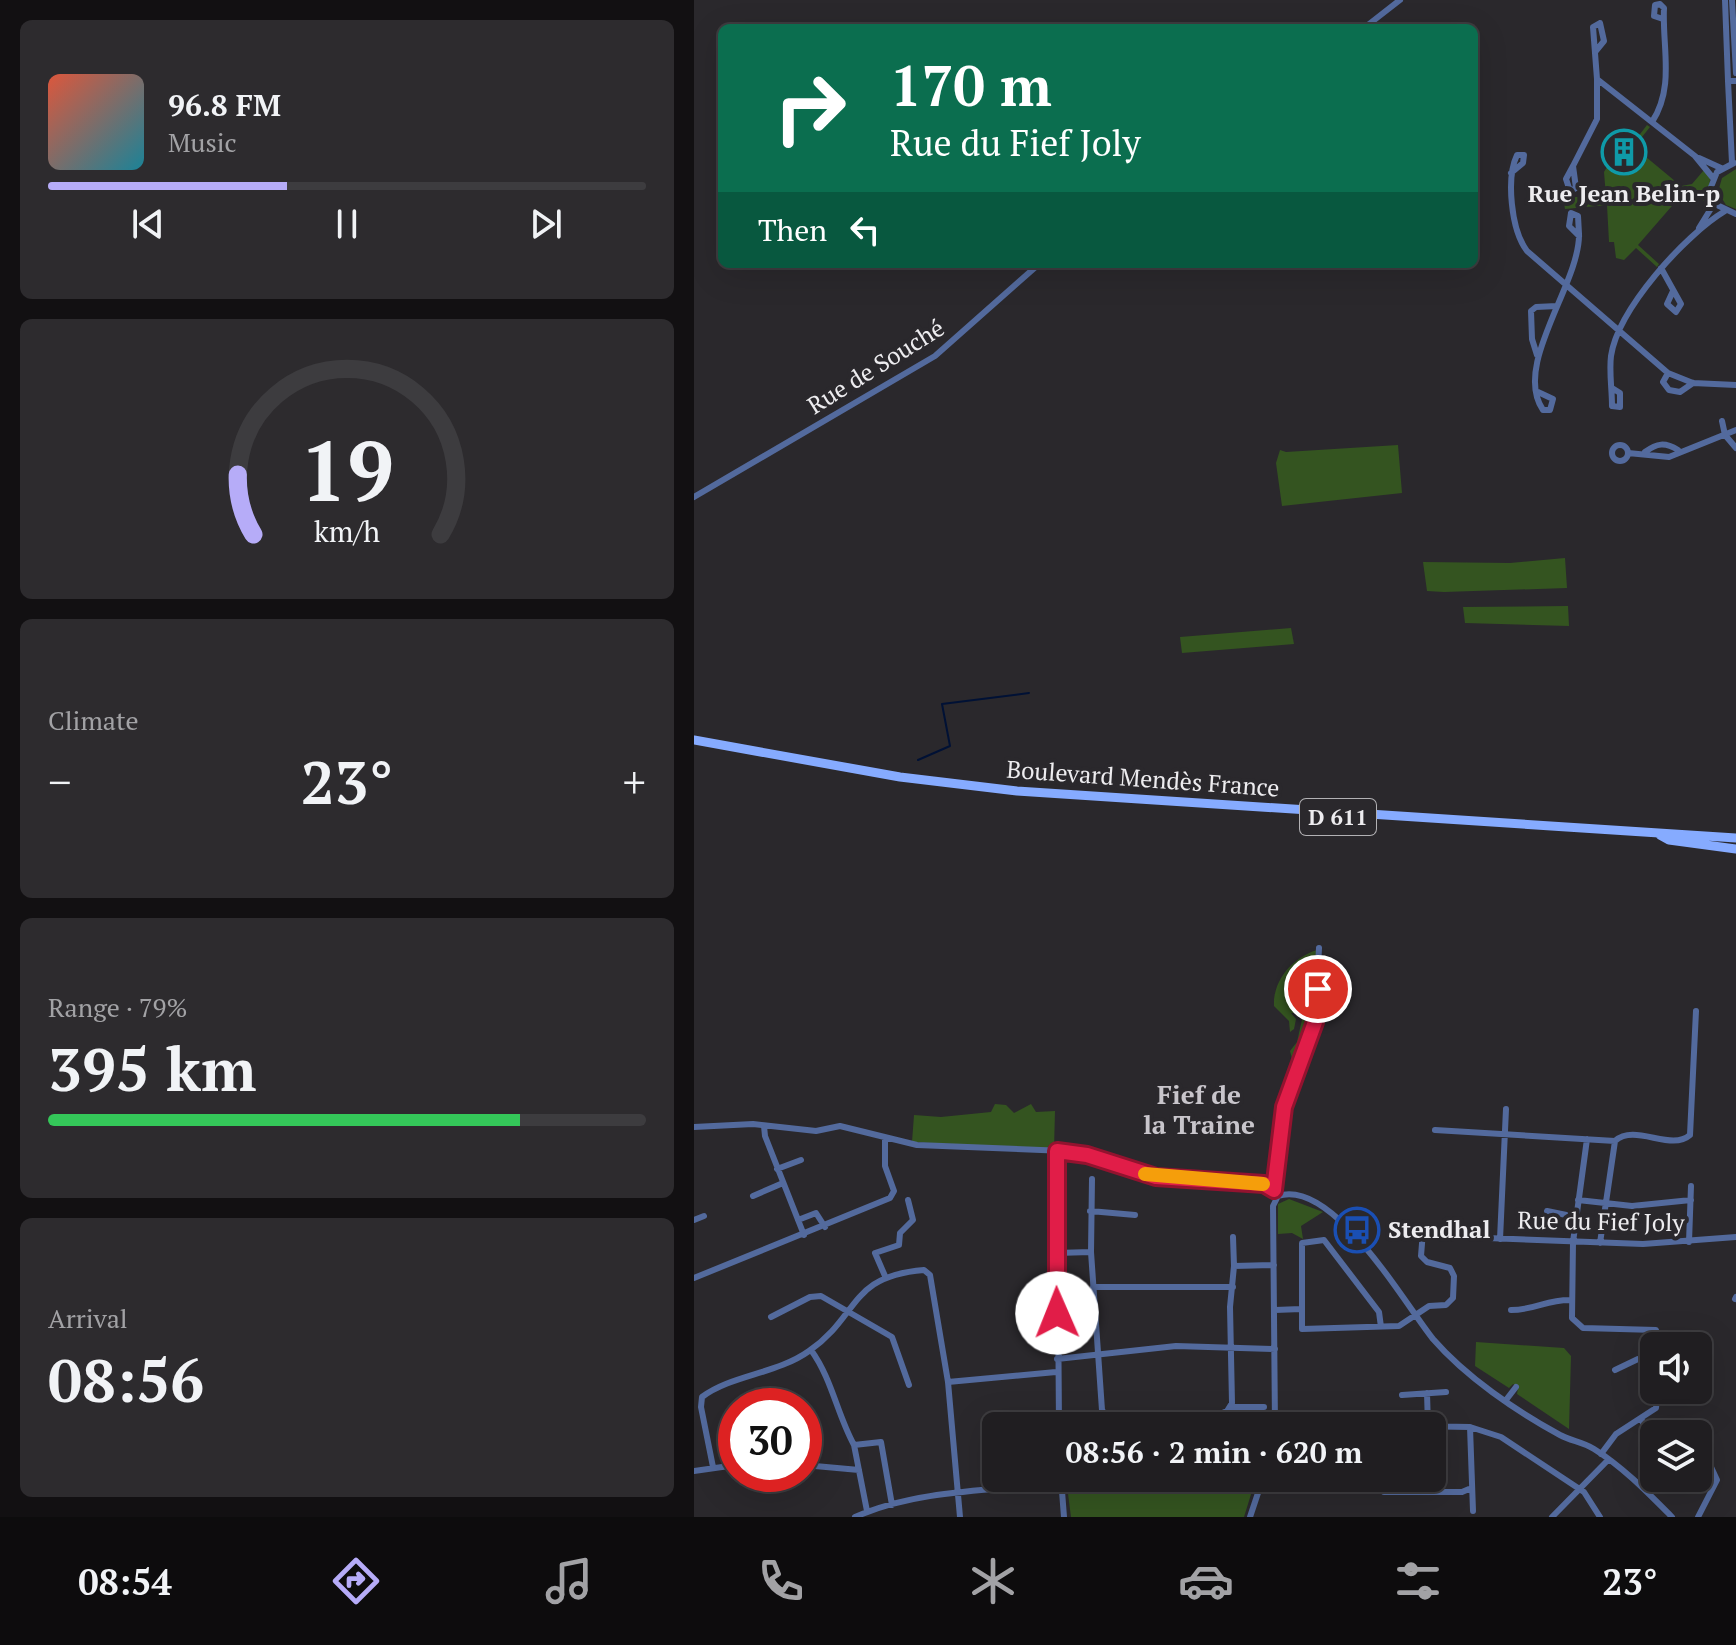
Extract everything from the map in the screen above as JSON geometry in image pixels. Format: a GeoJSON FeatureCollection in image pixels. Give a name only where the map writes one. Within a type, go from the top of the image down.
{"type":"FeatureCollection","features":[{"type":"Feature","properties":{"kind":"main road","name":"Boulevard Mendès France"},"geometry":{"type":"LineString","coordinates":[[694,742],[900,777],[1017,791],[1736,838]]}},
{"type":"Feature","properties":{"kind":"main road","name":"Boulevard Mendès France"},"geometry":{"type":"LineString","coordinates":[[694,742],[835,772],[1017,795],[1736,838]]}},
{"type":"Feature","properties":{"kind":"main road"},"geometry":{"type":"LineString","coordinates":[[1660,835],[1669,840],[1736,849]]}},
{"type":"Feature","properties":{"kind":"street"},"geometry":{"type":"LineString","coordinates":[[1369,24],[1395,1]]}},
{"type":"Feature","properties":{"kind":"street"},"geometry":{"type":"LineString","coordinates":[[1713,178],[1721,168],[1734,163],[1728,2]]}},
{"type":"Feature","properties":{"kind":"street"},"geometry":{"type":"LineString","coordinates":[[1652,122],[1665,90],[1663,19]]}},
{"type":"Feature","properties":{"kind":"street"},"geometry":{"type":"LineString","coordinates":[[1573,166],[1594,127],[1598,104],[1595,52]]}},
{"type":"Feature","properties":{"kind":"street"},"geometry":{"type":"LineString","coordinates":[[1597,79],[1695,156],[1713,178],[1715,202],[1699,228],[1661,268],[1620,332],[1611,354],[1612,388]]}},
{"type":"Feature","properties":{"kind":"street"},"geometry":{"type":"LineString","coordinates":[[1598,104],[1615,93]]}},
{"type":"Feature","properties":{"kind":"street"},"geometry":{"type":"LineString","coordinates":[[1695,156],[1721,168]]}},
{"type":"Feature","properties":{"kind":"street"},"geometry":{"type":"LineString","coordinates":[[1511,173],[1520,240],[1567,287],[1668,373],[1693,383],[1736,385]]}},
{"type":"Feature","properties":{"kind":"street"},"geometry":{"type":"LineString","coordinates":[[1715,202],[1725,211],[1735,214],[1736,222]]}},
{"type":"Feature","properties":{"kind":"street"},"geometry":{"type":"LineString","coordinates":[[1699,228],[1725,211]]}},
{"type":"Feature","properties":{"kind":"street"},"geometry":{"type":"LineString","coordinates":[[1538,356],[1577,262],[1579,236]]}},
{"type":"Feature","properties":{"kind":"street","name":"Rue de Souché"},"geometry":{"type":"LineString","coordinates":[[694,497],[718,480],[935,356],[1034,268]]}},
{"type":"Feature","properties":{"kind":"street"},"geometry":{"type":"LineString","coordinates":[[1661,268],[1673,291]]}},
{"type":"Feature","properties":{"kind":"street"},"geometry":{"type":"LineString","coordinates":[[1538,392],[1538,356],[1532,339],[1531,311],[1536,307],[1557,306]]}},
{"type":"Feature","properties":{"kind":"street"},"geometry":{"type":"LineString","coordinates":[[1668,373],[1663,382],[1669,390],[1680,392],[1693,383]]}},
{"type":"Feature","properties":{"kind":"street"},"geometry":{"type":"LineString","coordinates":[[1722,421],[1725,435],[1736,448]]}},
{"type":"Feature","properties":{"kind":"street"},"geometry":{"type":"LineString","coordinates":[[1628,453],[1670,456],[1678,450],[1693,449],[1736,430]]}},
{"type":"Feature","properties":{"kind":"street"},"geometry":{"type":"LineString","coordinates":[[1275,1412],[1273,1206],[1284,1107],[1315,1022],[1319,948]]}},
{"type":"Feature","properties":{"kind":"street"},"geometry":{"type":"LineString","coordinates":[[1435,1130],[1615,1141],[1626,1135],[1679,1140],[1690,1135],[1696,1011]]}},
{"type":"Feature","properties":{"kind":"street"},"geometry":{"type":"LineString","coordinates":[[1500,1239],[1506,1109]]}},
{"type":"Feature","properties":{"kind":"street"},"geometry":{"type":"LineString","coordinates":[[694,1127],[764,1126],[816,1131],[840,1126],[885,1140],[917,1145],[1057,1151],[1087,1155],[1156,1177],[1264,1184],[1276,1193],[1324,1207],[1340,1218],[1457,1364],[1561,1436],[1601,1454],[1672,1517]]}},
{"type":"Feature","properties":{"kind":"street"},"geometry":{"type":"LineString","coordinates":[[764,1126],[777,1169],[804,1235]]}},
{"type":"Feature","properties":{"kind":"street"},"geometry":{"type":"LineString","coordinates":[[1587,1139],[1573,1242],[1572,1318],[1577,1325],[1652,1329],[1656,1332]]}},
{"type":"Feature","properties":{"kind":"street"},"geometry":{"type":"LineString","coordinates":[[694,1278],[825,1227],[892,1196],[893,1189],[885,1166],[885,1140]]}},
{"type":"Feature","properties":{"kind":"street"},"geometry":{"type":"LineString","coordinates":[[1600,1243],[1615,1141]]}},
{"type":"Feature","properties":{"kind":"street"},"geometry":{"type":"LineString","coordinates":[[1057,1151],[1058,1412]]}},
{"type":"Feature","properties":{"kind":"street"},"geometry":{"type":"LineString","coordinates":[[777,1169],[801,1160]]}},
{"type":"Feature","properties":{"kind":"street"},"geometry":{"type":"LineString","coordinates":[[1092,1179],[1091,1252],[1103,1412]]}},
{"type":"Feature","properties":{"kind":"street"},"geometry":{"type":"LineString","coordinates":[[753,1196],[783,1183]]}},
{"type":"Feature","properties":{"kind":"street"},"geometry":{"type":"LineString","coordinates":[[1689,1242],[1691,1186]]}},
{"type":"Feature","properties":{"kind":"street"},"geometry":{"type":"LineString","coordinates":[[885,1276],[875,1253],[899,1245],[900,1233],[913,1220],[908,1200]]}},
{"type":"Feature","properties":{"kind":"street"},"geometry":{"type":"LineString","coordinates":[[1578,1200],[1646,1206],[1691,1200]]}},
{"type":"Feature","properties":{"kind":"street"},"geometry":{"type":"LineString","coordinates":[[1090,1211],[1135,1215]]}},
{"type":"Feature","properties":{"kind":"street"},"geometry":{"type":"LineString","coordinates":[[1547,1211],[1576,1217]]}},
{"type":"Feature","properties":{"kind":"street"},"geometry":{"type":"LineString","coordinates":[[798,1220],[816,1213],[825,1227]]}},
{"type":"Feature","properties":{"kind":"street"},"geometry":{"type":"LineString","coordinates":[[694,1220],[704,1216]]}},
{"type":"Feature","properties":{"kind":"street","name":"Rue du Fief Joly"},"geometry":{"type":"LineString","coordinates":[[1416,1316],[1429,1306],[1448,1304],[1453,1295],[1454,1276],[1450,1268],[1422,1259],[1421,1230],[1500,1239],[1600,1243],[1689,1242],[1736,1237]]}},
{"type":"Feature","properties":{"kind":"street"},"geometry":{"type":"LineString","coordinates":[[1225,1412],[1230,1407],[1233,1237]]}},
{"type":"Feature","properties":{"kind":"street"},"geometry":{"type":"LineString","coordinates":[[1381,1327],[1379,1312],[1324,1240],[1302,1243],[1302,1329],[1381,1327],[1399,1326],[1416,1316]]}},
{"type":"Feature","properties":{"kind":"street"},"geometry":{"type":"LineString","coordinates":[[1056,1253],[1091,1252]]}},
{"type":"Feature","properties":{"kind":"street"},"geometry":{"type":"LineString","coordinates":[[1234,1266],[1274,1265]]}},
{"type":"Feature","properties":{"kind":"street"},"geometry":{"type":"LineString","coordinates":[[713,1467],[701,1407],[702,1397],[776,1369],[811,1350],[872,1284],[885,1276],[924,1270],[930,1275],[948,1382],[960,1517]]}},
{"type":"Feature","properties":{"kind":"street"},"geometry":{"type":"LineString","coordinates":[[1093,1287],[1233,1287]]}},
{"type":"Feature","properties":{"kind":"street"},"geometry":{"type":"LineString","coordinates":[[771,1317],[816,1295],[849,1310],[892,1337],[909,1385]]}},
{"type":"Feature","properties":{"kind":"street"},"geometry":{"type":"LineString","coordinates":[[1511,1310],[1534,1310],[1551,1299],[1572,1300]]}},
{"type":"Feature","properties":{"kind":"street"},"geometry":{"type":"LineString","coordinates":[[1275,1310],[1301,1309]]}},
{"type":"Feature","properties":{"kind":"street"},"geometry":{"type":"LineString","coordinates":[[1057,1359],[1176,1346],[1275,1349]]}},
{"type":"Feature","properties":{"kind":"street"},"geometry":{"type":"LineString","coordinates":[[811,1350],[827,1374],[839,1416],[854,1445],[867,1511]]}},
{"type":"Feature","properties":{"kind":"street"},"geometry":{"type":"LineString","coordinates":[[1615,1370],[1640,1359]]}},
{"type":"Feature","properties":{"kind":"street"},"geometry":{"type":"LineString","coordinates":[[948,1382],[1056,1372]]}},
{"type":"Feature","properties":{"kind":"street"},"geometry":{"type":"LineString","coordinates":[[1506,1400],[1516,1387]]}},
{"type":"Feature","properties":{"kind":"street"},"geometry":{"type":"LineString","coordinates":[[1402,1395],[1446,1392]]}},
{"type":"Feature","properties":{"kind":"street"},"geometry":{"type":"LineString","coordinates":[[1427,1393],[1428,1412]]}},
{"type":"Feature","properties":{"kind":"street"},"geometry":{"type":"LineString","coordinates":[[1601,1454],[1616,1434],[1657,1404]]}},
{"type":"Feature","properties":{"kind":"street"},"geometry":{"type":"LineString","coordinates":[[1230,1407],[1264,1407]]}},
{"type":"Feature","properties":{"kind":"street"},"geometry":{"type":"LineString","coordinates":[[1446,1426],[1470,1427],[1501,1437],[1584,1492],[1600,1517]]}},
{"type":"Feature","properties":{"kind":"street"},"geometry":{"type":"LineString","coordinates":[[1470,1427],[1469,1489],[1473,1511]]}},
{"type":"Feature","properties":{"kind":"street"},"geometry":{"type":"LineString","coordinates":[[854,1445],[881,1442],[892,1505]]}},
{"type":"Feature","properties":{"kind":"street"},"geometry":{"type":"LineString","coordinates":[[1552,1517],[1608,1460]]}},
{"type":"Feature","properties":{"kind":"street"},"geometry":{"type":"LineString","coordinates":[[1715,1472],[1725,1466]]}},
{"type":"Feature","properties":{"kind":"street"},"geometry":{"type":"LineString","coordinates":[[694,1471],[718,1467]]}},
{"type":"Feature","properties":{"kind":"street"},"geometry":{"type":"LineString","coordinates":[[822,1467],[859,1470]]}},
{"type":"Feature","properties":{"kind":"street"},"geometry":{"type":"LineString","coordinates":[[1698,1517],[1716,1483],[1712,1469]]}},
{"type":"Feature","properties":{"kind":"street"},"geometry":{"type":"LineString","coordinates":[[1446,1492],[1469,1489]]}},
{"type":"Feature","properties":{"kind":"street"},"geometry":{"type":"LineString","coordinates":[[855,1517],[892,1505],[982,1490]]}},
{"type":"Feature","properties":{"kind":"street"},"geometry":{"type":"LineString","coordinates":[[1063,1492],[1064,1517]]}},
{"type":"Feature","properties":{"kind":"street"},"geometry":{"type":"LineString","coordinates":[[1250,1517],[1258,1492]]}},
{"type":"Feature","properties":{"kind":"green space"},"geometry":{"type":"Polygon","coordinates":[[[1647,125],[1650,127],[1634,147],[1681,186],[1692,184],[1704,170],[1710,178],[1709,194],[1713,203],[1709,206],[1697,194],[1682,195],[1678,199],[1638,245],[1659,264],[1657,267],[1636,248],[1624,260],[1616,258],[1614,242],[1609,242],[1607,205],[1565,209],[1563,197],[1606,197],[1604,172],[1626,135],[1634,142],[1647,125]]]}},
{"type":"Feature","properties":{"kind":"green space"},"geometry":{"type":"Polygon","coordinates":[[[1736,169],[1736,209],[1726,205],[1718,192],[1722,178],[1736,169]]]}},
{"type":"Feature","properties":{"kind":"green space"},"geometry":{"type":"Polygon","coordinates":[[[1398,445],[1402,493],[1282,506],[1276,463],[1280,450],[1398,445]]]}},
{"type":"Feature","properties":{"kind":"green space"},"geometry":{"type":"Polygon","coordinates":[[[1565,558],[1567,588],[1444,592],[1427,591],[1423,562],[1510,563],[1565,558]]]}},
{"type":"Feature","properties":{"kind":"green space"},"geometry":{"type":"Polygon","coordinates":[[[1568,606],[1569,626],[1465,623],[1463,607],[1568,606]]]}},
{"type":"Feature","properties":{"kind":"green space"},"geometry":{"type":"Polygon","coordinates":[[[1291,628],[1294,644],[1182,653],[1180,637],[1291,628]]]}},
{"type":"Feature","properties":{"kind":"green space"},"geometry":{"type":"Polygon","coordinates":[[[1317,950],[1317,955],[1299,962],[1297,992],[1304,994],[1299,1013],[1291,1013],[1296,1019],[1290,1032],[1289,1021],[1274,1006],[1277,987],[1292,964],[1317,950]]]}},
{"type":"Feature","properties":{"kind":"green space"},"geometry":{"type":"Polygon","coordinates":[[[1307,997],[1315,997],[1312,1025],[1296,1060],[1292,1059],[1290,1051],[1297,1042],[1307,997]]]}},
{"type":"Feature","properties":{"kind":"green space"},"geometry":{"type":"Polygon","coordinates":[[[995,1104],[1006,1105],[1014,1113],[1031,1104],[1036,1112],[1055,1111],[1054,1149],[912,1142],[914,1115],[941,1117],[991,1112],[995,1104]]]}},
{"type":"Feature","properties":{"kind":"green space"},"geometry":{"type":"Polygon","coordinates":[[[1289,1199],[1323,1212],[1301,1226],[1303,1239],[1292,1233],[1278,1234],[1278,1204],[1289,1199]]]}},
{"type":"Feature","properties":{"kind":"green space"},"geometry":{"type":"Polygon","coordinates":[[[1476,1342],[1564,1348],[1571,1356],[1569,1429],[1517,1394],[1518,1388],[1513,1384],[1509,1388],[1475,1366],[1476,1342]]]}},
{"type":"Feature","properties":{"kind":"green space"},"geometry":{"type":"Polygon","coordinates":[[[1068,1492],[1252,1492],[1244,1517],[1071,1517],[1068,1492]]]}},
{"type":"Feature","properties":{"kind":"waterway"},"geometry":{"type":"LineString","coordinates":[[918,760],[950,746],[942,704],[1029,693]]}},
{"type":"Feature","properties":{"kind":"slow traffic"},"geometry":{"type":"LineString","coordinates":[[1145,1174],[1263,1184]]}},
{"type":"Feature","properties":{"kind":"place","name":"Rue Jean Belin-p"},"geometry":{"type":"Point","coordinates":[1624,152]}},
{"type":"Feature","properties":{"kind":"place","name":"Stendhal"},"geometry":{"type":"Point","coordinates":[1357,1230]}},
{"type":"Feature","properties":{"kind":"district","name":"Fief de la Traine"},"geometry":{"type":"Point","coordinates":[1199,1110]}},
{"type":"Feature","properties":{"kind":"route"},"geometry":{"type":"LineString","coordinates":[[1057,1313],[1057,1151],[1087,1155],[1156,1177],[1264,1184],[1274,1190],[1284,1107],[1296,1066],[1315,1022],[1318,989]]}}]}
